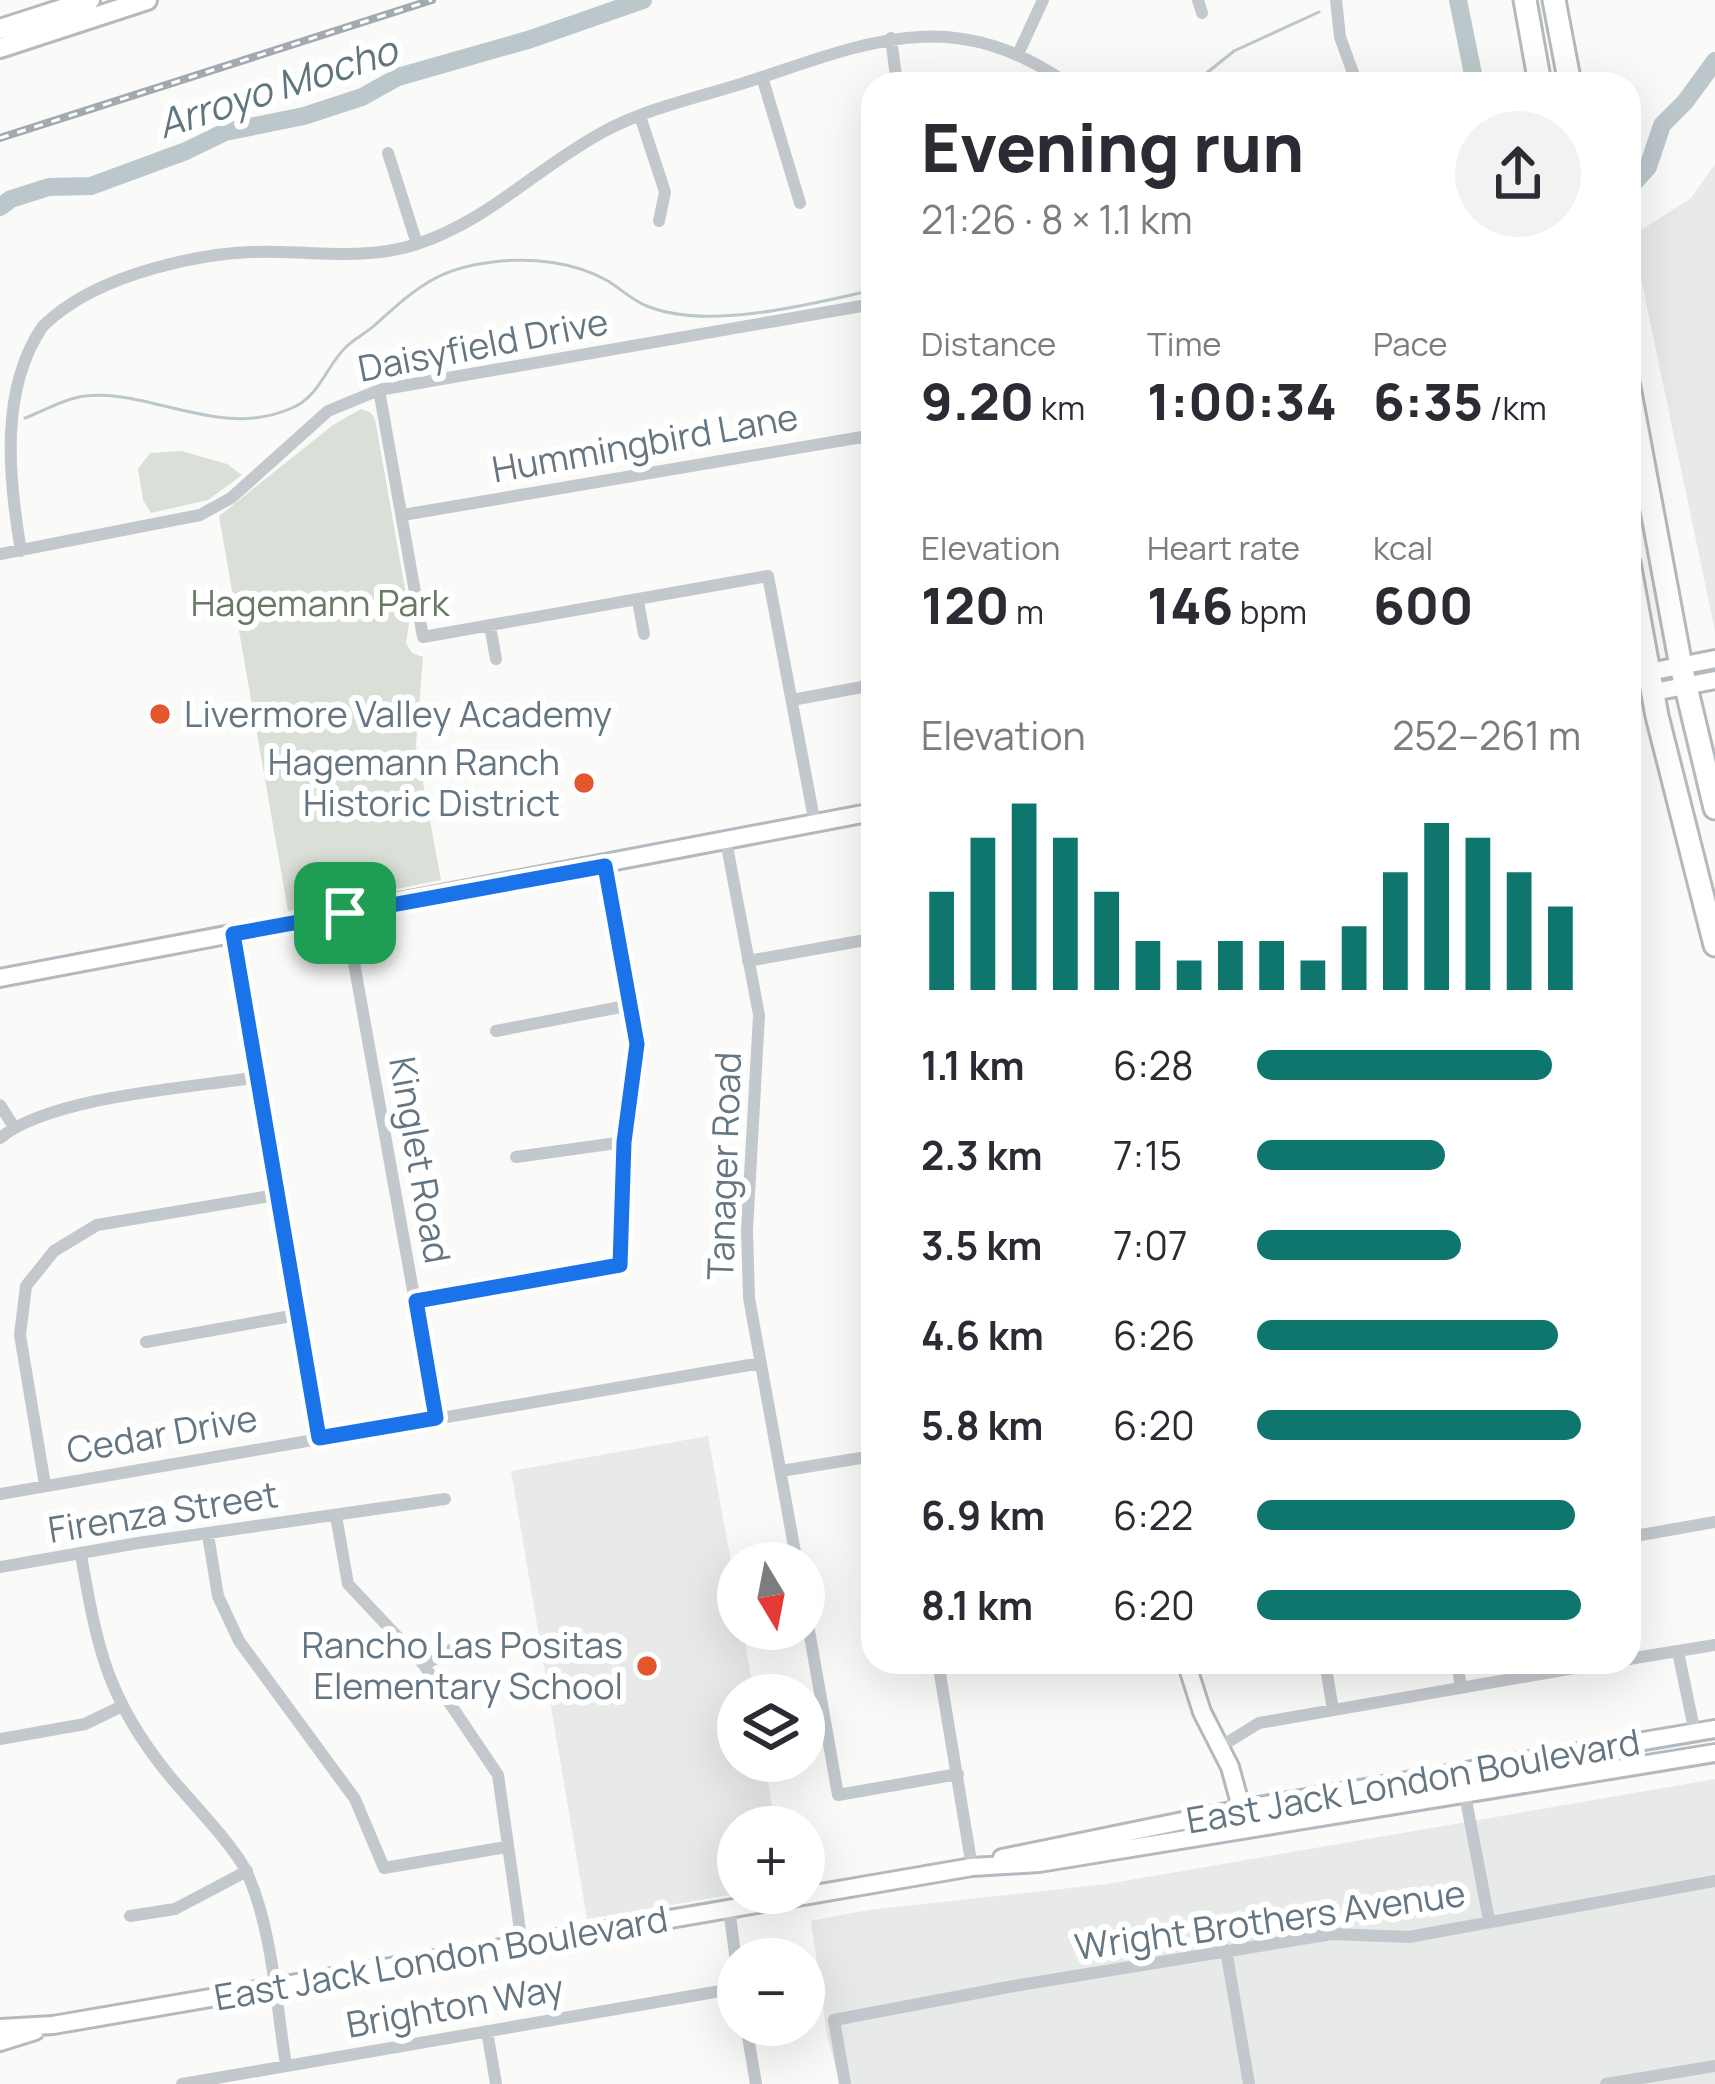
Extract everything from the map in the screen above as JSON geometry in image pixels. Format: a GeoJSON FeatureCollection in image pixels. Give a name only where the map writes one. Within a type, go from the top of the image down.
{"type":"FeatureCollection","features":[{"type":"Feature","properties":{"kind":"highway"},"geometry":{"type":"LineString","coordinates":[[1526,0],[1538,72]]}},
{"type":"Feature","properties":{"kind":"highway"},"geometry":{"type":"LineString","coordinates":[[1554,0],[1568,72]]}},
{"type":"Feature","properties":{"kind":"highway"},"geometry":{"type":"LineString","coordinates":[[1641,450],[1715,808]]}},
{"type":"Feature","properties":{"kind":"highway"},"geometry":{"type":"LineString","coordinates":[[1641,628],[1715,944]]}},
{"type":"Feature","properties":{"kind":"main road"},"geometry":{"type":"LineString","coordinates":[[0,29],[90,0]]}},
{"type":"Feature","properties":{"kind":"main road"},"geometry":{"type":"LineString","coordinates":[[0,48],[147,0]]}},
{"type":"Feature","properties":{"kind":"main road"},"geometry":{"type":"LineString","coordinates":[[1651,682],[1684,675],[1715,659]]}},
{"type":"Feature","properties":{"kind":"main road"},"geometry":{"type":"LineString","coordinates":[[1684,675],[1715,680]]}},
{"type":"Feature","properties":{"kind":"main road"},"geometry":{"type":"LineString","coordinates":[[0,978],[861,814]]}},
{"type":"Feature","properties":{"kind":"main road"},"geometry":{"type":"LineString","coordinates":[[1190,1674],[1202,1712],[1230,1767],[1246,1828]]}},
{"type":"Feature","properties":{"kind":"main road","name":"East Jack London Boulevard"},"geometry":{"type":"LineString","coordinates":[[825,1892],[1246,1828],[1715,1729]]}},
{"type":"Feature","properties":{"kind":"main road","name":"East Jack London Boulevard"},"geometry":{"type":"LineString","coordinates":[[972,1867],[1032,1849],[1241,1809],[1715,1753]]}},
{"type":"Feature","properties":{"kind":"main road","name":"East Jack London Boulevard"},"geometry":{"type":"LineString","coordinates":[[0,2028],[52,2025],[717,1910]]}},
{"type":"Feature","properties":{"kind":"main road","name":"East Jack London Boulevard"},"geometry":{"type":"LineString","coordinates":[[0,2042],[52,2025]]}},
{"type":"Feature","properties":{"kind":"street"},"geometry":{"type":"LineString","coordinates":[[1018,54],[1043,0]]}},
{"type":"Feature","properties":{"kind":"street"},"geometry":{"type":"LineString","coordinates":[[1336,0],[1340,37],[1353,72]]}},
{"type":"Feature","properties":{"kind":"street"},"geometry":{"type":"LineString","coordinates":[[22,550],[3,440],[6,377],[58,313],[82,297],[212,255],[339,256],[418,244],[466,224],[575,148],[640,116],[891,38],[961,36],[1018,54],[1048,72]]}},
{"type":"Feature","properties":{"kind":"street"},"geometry":{"type":"LineString","coordinates":[[891,38],[895,72]]}},
{"type":"Feature","properties":{"kind":"street"},"geometry":{"type":"LineString","coordinates":[[762,77],[800,203]]}},
{"type":"Feature","properties":{"kind":"street"},"geometry":{"type":"LineString","coordinates":[[640,116],[665,191],[659,221]]}},
{"type":"Feature","properties":{"kind":"street"},"geometry":{"type":"LineString","coordinates":[[388,153],[418,244]]}},
{"type":"Feature","properties":{"kind":"street","name":"Daisyfield Drive"},"geometry":{"type":"LineString","coordinates":[[0,554],[200,514],[231,498],[328,411],[379,390],[861,306]]}},
{"type":"Feature","properties":{"kind":"street"},"geometry":{"type":"LineString","coordinates":[[379,390],[423,637],[768,576],[815,824]]}},
{"type":"Feature","properties":{"kind":"street","name":"Hummingbird Lane"},"geometry":{"type":"LineString","coordinates":[[403,515],[861,437]]}},
{"type":"Feature","properties":{"kind":"street"},"geometry":{"type":"LineString","coordinates":[[638,601],[644,634]]}},
{"type":"Feature","properties":{"kind":"street"},"geometry":{"type":"LineString","coordinates":[[490,626],[496,659]]}},
{"type":"Feature","properties":{"kind":"street"},"geometry":{"type":"LineString","coordinates":[[792,700],[861,687]]}},
{"type":"Feature","properties":{"kind":"street","name":"Tanager Road"},"geometry":{"type":"LineString","coordinates":[[726,841],[759,1015],[747,1230],[749,1298],[793,1542]]}},
{"type":"Feature","properties":{"kind":"street"},"geometry":{"type":"LineString","coordinates":[[416,1301],[620,1265],[624,1142],[637,1044],[605,866]]}},
{"type":"Feature","properties":{"kind":"street","name":"Kinglet Road"},"geometry":{"type":"LineString","coordinates":[[345,913],[436,1418]]}},
{"type":"Feature","properties":{"kind":"street"},"geometry":{"type":"LineString","coordinates":[[233,934],[319,1438]]}},
{"type":"Feature","properties":{"kind":"street"},"geometry":{"type":"LineString","coordinates":[[748,961],[861,941]]}},
{"type":"Feature","properties":{"kind":"street"},"geometry":{"type":"LineString","coordinates":[[496,1031],[631,1005]]}},
{"type":"Feature","properties":{"kind":"street"},"geometry":{"type":"LineString","coordinates":[[0,1138],[14,1126],[74,1107],[258,1077]]}},
{"type":"Feature","properties":{"kind":"street"},"geometry":{"type":"LineString","coordinates":[[0,1105],[14,1126]]}},
{"type":"Feature","properties":{"kind":"street"},"geometry":{"type":"LineString","coordinates":[[516,1157],[624,1142]]}},
{"type":"Feature","properties":{"kind":"street"},"geometry":{"type":"LineString","coordinates":[[45,1485],[20,1335],[26,1286],[54,1251],[97,1225],[276,1195]]}},
{"type":"Feature","properties":{"kind":"street"},"geometry":{"type":"LineString","coordinates":[[146,1342],[297,1315]]}},
{"type":"Feature","properties":{"kind":"street","name":"Cedar Drive"},"geometry":{"type":"LineString","coordinates":[[0,1493],[761,1364]]}},
{"type":"Feature","properties":{"kind":"street"},"geometry":{"type":"LineString","coordinates":[[781,1471],[861,1458]]}},
{"type":"Feature","properties":{"kind":"street","name":"Firenza Street"},"geometry":{"type":"LineString","coordinates":[[0,1567],[445,1499]]}},
{"type":"Feature","properties":{"kind":"street"},"geometry":{"type":"LineString","coordinates":[[336,1516],[348,1584],[424,1665],[498,1775],[522,1944]]}},
{"type":"Feature","properties":{"kind":"street"},"geometry":{"type":"LineString","coordinates":[[1641,1535],[1715,1522]]}},
{"type":"Feature","properties":{"kind":"street"},"geometry":{"type":"LineString","coordinates":[[208,1535],[218,1596],[239,1641],[356,1799],[384,1868],[506,1846]]}},
{"type":"Feature","properties":{"kind":"street"},"geometry":{"type":"LineString","coordinates":[[81,1555],[97,1648],[120,1707],[151,1754],[247,1871],[261,1918],[286,2065]]}},
{"type":"Feature","properties":{"kind":"street"},"geometry":{"type":"LineString","coordinates":[[424,1665],[468,1640]]}},
{"type":"Feature","properties":{"kind":"street"},"geometry":{"type":"LineString","coordinates":[[1641,1657],[1715,1645]]}},
{"type":"Feature","properties":{"kind":"street"},"geometry":{"type":"LineString","coordinates":[[812,1650],[838,1795],[958,1774]]}},
{"type":"Feature","properties":{"kind":"street"},"geometry":{"type":"LineString","coordinates":[[1678,1652],[1695,1733]]}},
{"type":"Feature","properties":{"kind":"street"},"geometry":{"type":"LineString","coordinates":[[940,1674],[972,1867]]}},
{"type":"Feature","properties":{"kind":"street"},"geometry":{"type":"LineString","coordinates":[[1327,1674],[1334,1710]]}},
{"type":"Feature","properties":{"kind":"street"},"geometry":{"type":"LineString","coordinates":[[1459,1674],[1461,1688]]}},
{"type":"Feature","properties":{"kind":"street"},"geometry":{"type":"LineString","coordinates":[[1220,1747],[1259,1723],[1534,1674]]}},
{"type":"Feature","properties":{"kind":"street"},"geometry":{"type":"LineString","coordinates":[[0,1739],[85,1724],[120,1707]]}},
{"type":"Feature","properties":{"kind":"street"},"geometry":{"type":"LineString","coordinates":[[1463,1783],[1490,1920]]}},
{"type":"Feature","properties":{"kind":"street"},"geometry":{"type":"LineString","coordinates":[[130,1916],[175,1909],[247,1871]]}},
{"type":"Feature","properties":{"kind":"street","name":"Wright Brothers Avenue"},"geometry":{"type":"LineString","coordinates":[[845,2084],[834,2020],[1332,1934],[1409,1936],[1715,1881]]}},
{"type":"Feature","properties":{"kind":"street"},"geometry":{"type":"LineString","coordinates":[[1226,1951],[1249,2084]]}},
{"type":"Feature","properties":{"kind":"street","name":"Brighton Way"},"geometry":{"type":"LineString","coordinates":[[182,2084],[717,1992]]}},
{"type":"Feature","properties":{"kind":"street"},"geometry":{"type":"LineString","coordinates":[[487,2031],[496,2084]]}},
{"type":"Feature","properties":{"kind":"street"},"geometry":{"type":"LineString","coordinates":[[750,2046],[756,2084]]}},
{"type":"Feature","properties":{"kind":"street"},"geometry":{"type":"LineString","coordinates":[[1606,2084],[1715,2066]]}},
{"type":"Feature","properties":{"kind":"shaded area"},"geometry":{"type":"Polygon","coordinates":[[[1715,164],[1715,631],[1641,279],[1641,230],[1691,198],[1715,164]]]}},
{"type":"Feature","properties":{"kind":"shaded area","name":"Rancho Las Positas Elementary School"},"geometry":{"type":"Polygon","coordinates":[[[708,1436],[727,1542],[717,1542],[717,1650],[746,1650],[750,1674],[717,1674],[717,1782],[768,1782],[772,1806],[717,1806],[717,1897],[587,1919],[511,1471],[708,1436]]]}},
{"type":"Feature","properties":{"kind":"shaded area"},"geometry":{"type":"Polygon","coordinates":[[[1715,1779],[1715,2084],[840,2084],[825,2021],[825,1938],[813,1938],[811,1921],[868,1910],[1107,1884],[1715,1779]]]}},
{"type":"Feature","properties":{"kind":"green space","name":"Hagemann Park"},"geometry":{"type":"Polygon","coordinates":[[[361,409],[375,419],[410,617],[406,643],[412,653],[423,657],[416,745],[441,880],[288,911],[219,516],[333,425],[361,409]]]}},
{"type":"Feature","properties":{"kind":"green space"},"geometry":{"type":"Polygon","coordinates":[[[181,451],[227,464],[242,475],[208,500],[151,513],[143,500],[138,469],[150,453],[181,451]]]}},
{"type":"Feature","properties":{"kind":"waterway","name":"Arroyo Mocho"},"geometry":{"type":"LineString","coordinates":[[0,207],[49,187],[91,186],[225,132],[304,116],[362,97],[398,77],[531,39],[643,0]]}},
{"type":"Feature","properties":{"kind":"waterway","name":"Arroyo Mocho"},"geometry":{"type":"LineString","coordinates":[[1458,0],[1473,72]]}},
{"type":"Feature","properties":{"kind":"waterway","name":"Arroyo Mocho"},"geometry":{"type":"LineString","coordinates":[[1208,72],[1234,51],[1319,12]]}},
{"type":"Feature","properties":{"kind":"waterway","name":"Arroyo Mocho"},"geometry":{"type":"LineString","coordinates":[[1641,175],[1662,125],[1715,61]]}},
{"type":"Feature","properties":{"kind":"waterway","name":"Arroyo Mocho"},"geometry":{"type":"LineString","coordinates":[[25,418],[85,396],[135,399],[239,419],[292,408],[309,396],[346,347],[415,291],[457,269],[493,262],[567,265],[608,281],[647,306],[699,316],[760,313],[861,293]]}},
{"type":"Feature","properties":{"kind":"railway"},"geometry":{"type":"LineString","coordinates":[[0,138],[432,0]]}},
{"type":"Feature","properties":{"kind":"place","name":"Livermore Valley Academy"},"geometry":{"type":"Point","coordinates":[160,714]}},
{"type":"Feature","properties":{"kind":"place","name":"Hagemann Ranch Historic District"},"geometry":{"type":"Point","coordinates":[584,783]}},
{"type":"Feature","properties":{"kind":"place","name":"Rancho Las Positas Elementary School"},"geometry":{"type":"Point","coordinates":[647,1666]}},
{"type":"Feature","properties":{"kind":"route"},"geometry":{"type":"LineString","coordinates":[[605,866],[637,1044],[624,1142],[620,1265],[416,1301],[436,1418],[319,1438],[233,934],[345,913],[605,866]]}}]}
